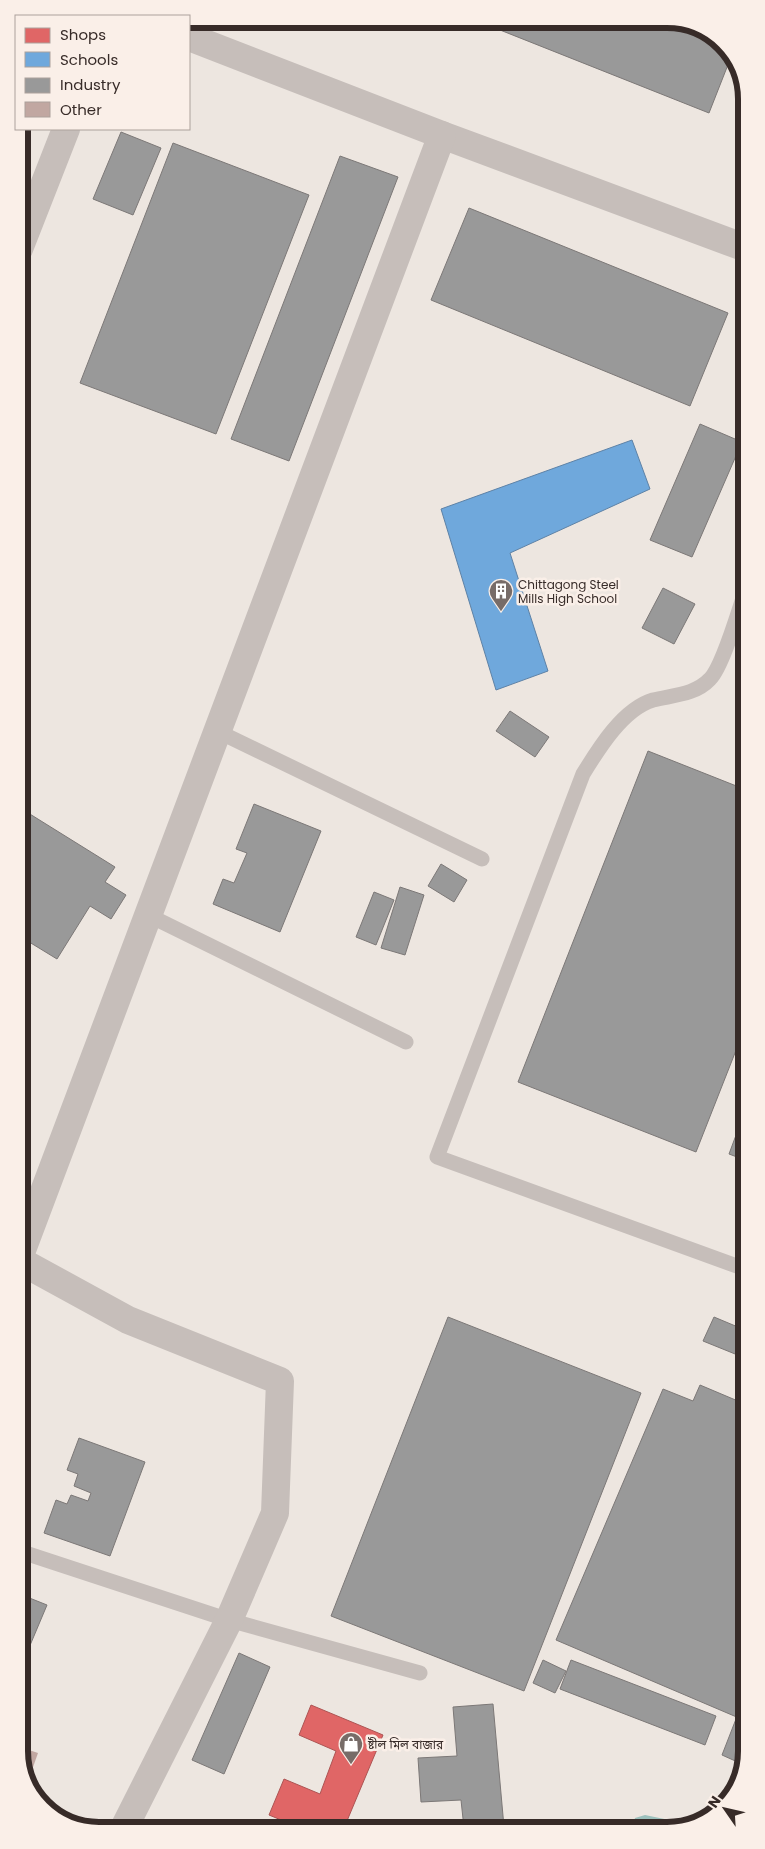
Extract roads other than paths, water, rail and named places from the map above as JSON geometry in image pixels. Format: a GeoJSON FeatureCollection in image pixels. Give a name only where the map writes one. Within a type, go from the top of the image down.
{"type":"FeatureCollection","features":[{"type":"Feature","properties":{"kind":"street"},"geometry":{"type":"LineString","coordinates":[[190,37],[442,135],[738,246]]}},
{"type":"Feature","properties":{"kind":"street"},"geometry":{"type":"LineString","coordinates":[[28,225],[66,130]]}},
{"type":"Feature","properties":{"kind":"street"},"geometry":{"type":"LineString","coordinates":[[28,1234],[442,135]]}},
{"type":"Feature","properties":{"kind":"street"},"geometry":{"type":"LineString","coordinates":[[28,1265],[128,1320],[280,1381],[275,1514],[229,1620],[128,1821]]}},
{"type":"Feature","properties":{"kind":"lane"},"geometry":{"type":"LineString","coordinates":[[738,612],[718,667],[711,679],[699,688],[680,695],[652,700],[636,708],[599,748],[583,774],[437,1157],[738,1266]]}},
{"type":"Feature","properties":{"kind":"lane"},"geometry":{"type":"LineString","coordinates":[[217,731],[482,859]]}},
{"type":"Feature","properties":{"kind":"lane"},"geometry":{"type":"LineString","coordinates":[[148,916],[406,1042]]}},
{"type":"Feature","properties":{"kind":"lane"},"geometry":{"type":"LineString","coordinates":[[28,1554],[229,1620],[420,1673]]}},
{"type":"Feature","properties":{"kind":"water"},"geometry":{"type":"Polygon","coordinates":[[[645,1815],[674,1821],[634,1822],[635,1818],[645,1815]]]}},
{"type":"Feature","properties":{"kind":"place","name":"Chittagong Steel Mills High School"},"geometry":{"type":"Point","coordinates":[501,612]}},
{"type":"Feature","properties":{"kind":"place","name":"ষ্টীল মিল বাজার"},"geometry":{"type":"Point","coordinates":[351,1765]}}]}
